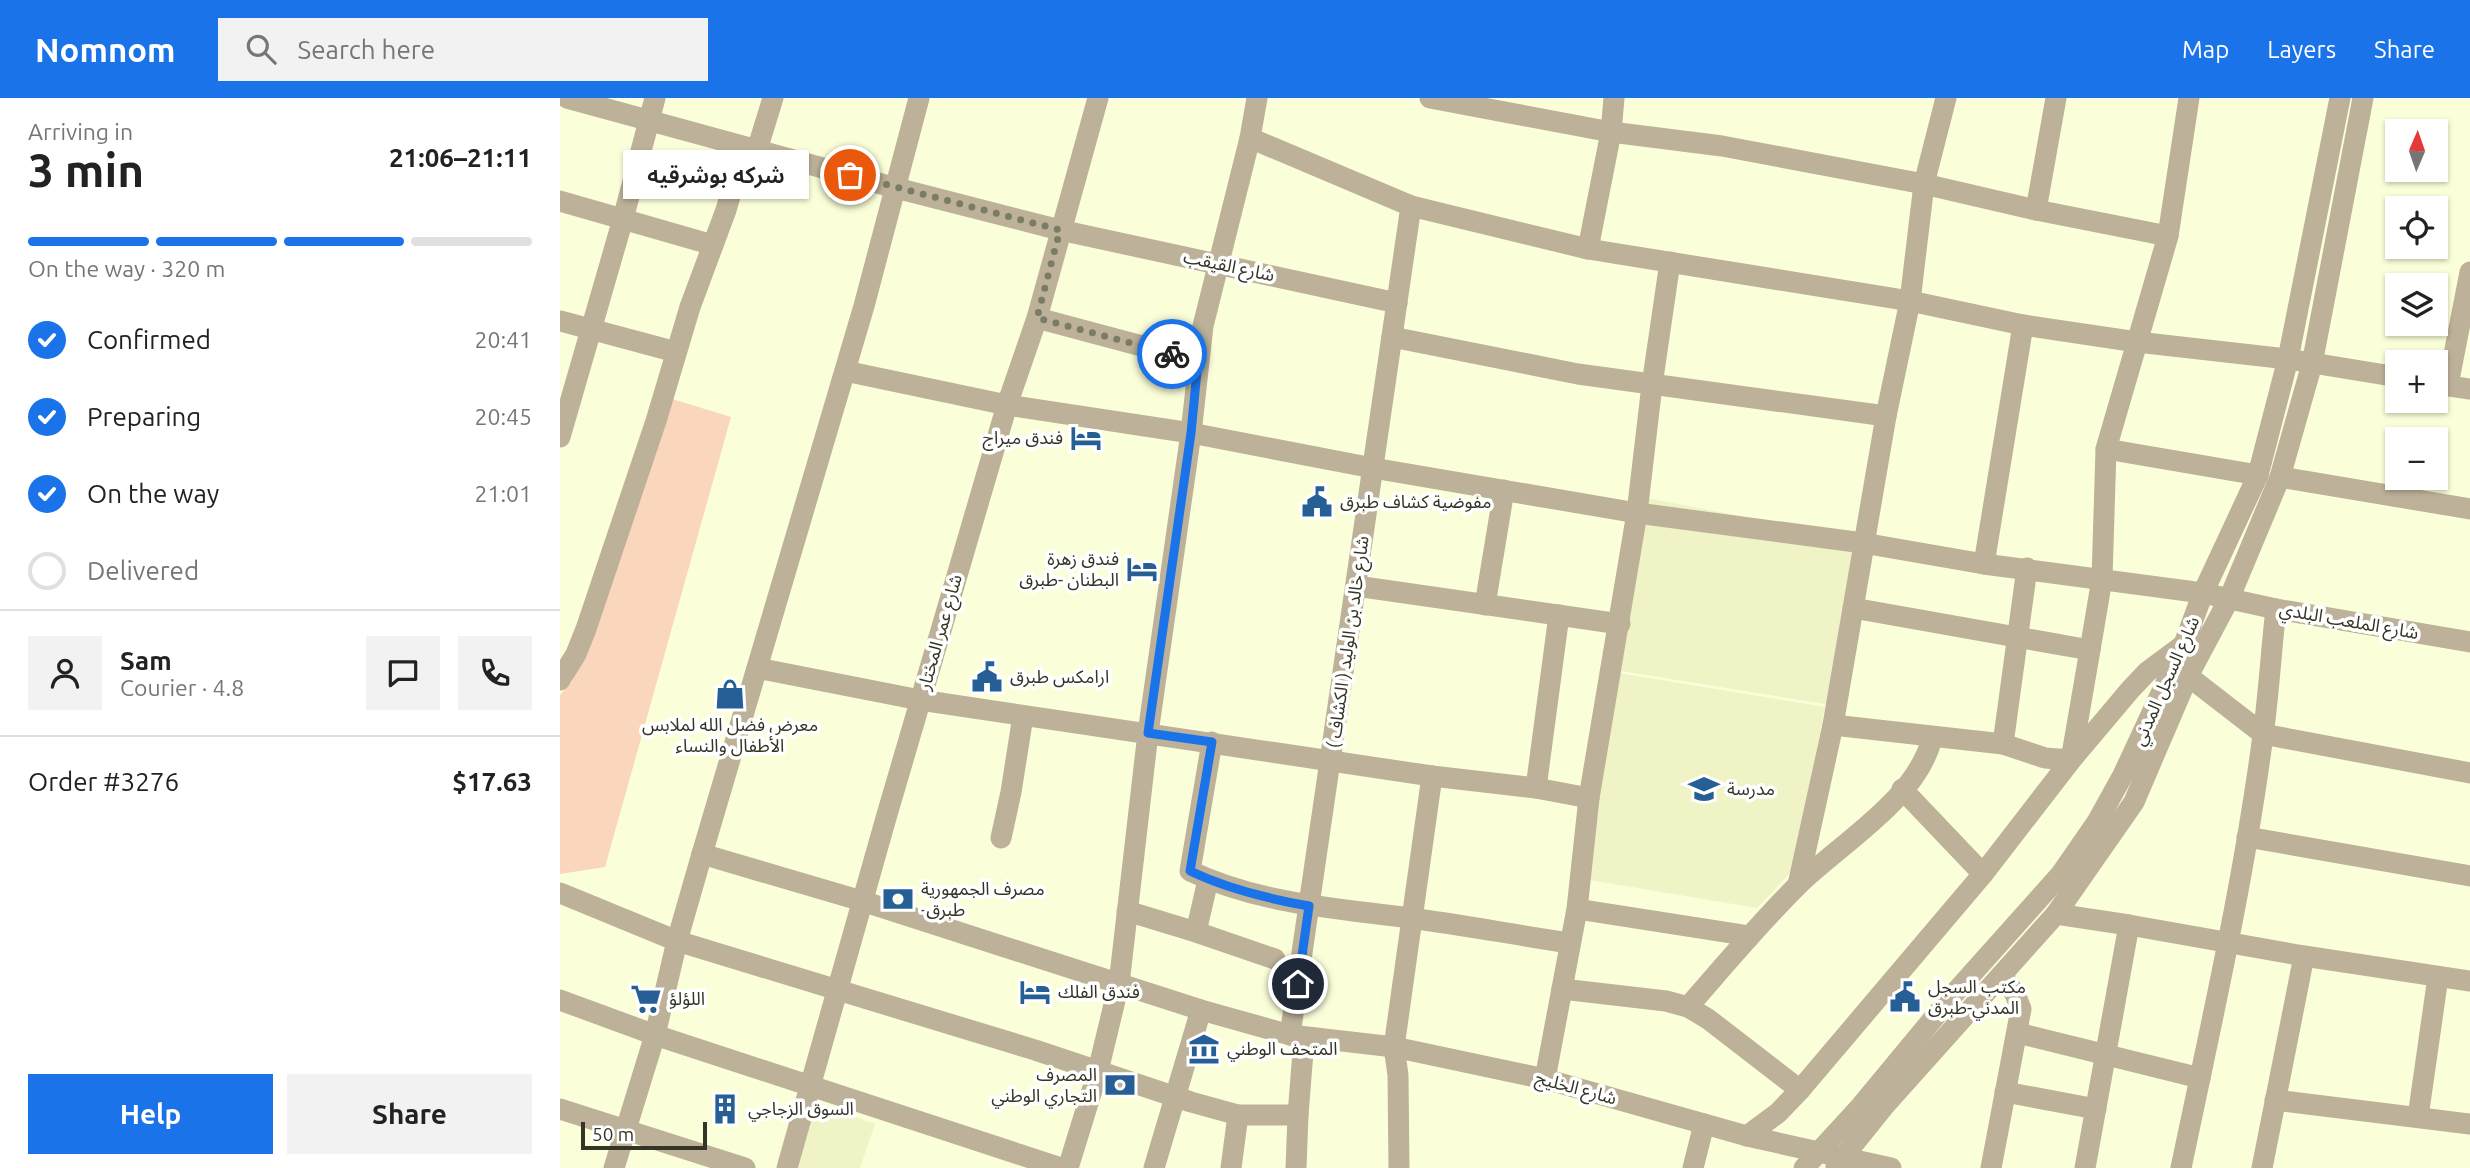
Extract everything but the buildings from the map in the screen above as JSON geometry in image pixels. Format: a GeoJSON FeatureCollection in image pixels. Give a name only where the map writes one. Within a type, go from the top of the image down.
{"type":"FeatureCollection","features":[{"type":"Feature","properties":{"kind":"street","name":"شارع القيقب"},"geometry":{"type":"LineString","coordinates":[[567,98],[1060,230],[1397,303]]}},
{"type":"Feature","properties":{"kind":"street"},"geometry":{"type":"LineString","coordinates":[[560,437],[655,98]]}},
{"type":"Feature","properties":{"kind":"street"},"geometry":{"type":"LineString","coordinates":[[560,680],[576,654],[586,629],[713,245],[772,98]]}},
{"type":"Feature","properties":{"kind":"street"},"geometry":{"type":"LineString","coordinates":[[614,1168],[655,1035],[677,941],[702,854],[845,371],[919,98]]}},
{"type":"Feature","properties":{"kind":"street","name":"شارع عمر المختار"},"geometry":{"type":"LineString","coordinates":[[787,1168],[920,700],[1007,405],[1037,318],[1098,98]]}},
{"type":"Feature","properties":{"kind":"street"},"geometry":{"type":"LineString","coordinates":[[1068,1168],[1098,1072],[1119,984],[1148,733],[1191,433],[1203,326],[1250,138],[1257,98]]}},
{"type":"Feature","properties":{"kind":"street"},"geometry":{"type":"LineString","coordinates":[[1430,98],[1466,102],[1611,132],[1722,146],[1924,184],[2168,236]]}},
{"type":"Feature","properties":{"kind":"street"},"geometry":{"type":"LineString","coordinates":[[1588,248],[1611,132],[1614,98]]}},
{"type":"Feature","properties":{"kind":"street"},"geometry":{"type":"LineString","coordinates":[[1798,885],[1833,725],[1863,543],[1909,301],[1924,184],[1946,98]]}},
{"type":"Feature","properties":{"kind":"street"},"geometry":{"type":"LineString","coordinates":[[2036,210],[2056,98]]}},
{"type":"Feature","properties":{"kind":"street"},"geometry":{"type":"LineString","coordinates":[[2071,760],[2102,579],[2106,449],[2168,236],[2189,98]]}},
{"type":"Feature","properties":{"kind":"street","name":"شارع السجل المدني"},"geometry":{"type":"LineString","coordinates":[[1811,1160],[1861,1106],[1952,996],[2062,874],[2107,805],[2184,645],[2203,593],[2269,476],[2288,359],[2340,98]]}},
{"type":"Feature","properties":{"kind":"street","name":"شارع السجل المدني"},"geometry":{"type":"LineString","coordinates":[[1839,1163],[1885,1105],[2056,914],[2134,802],[2188,676],[2229,599],[2269,476],[2312,364],[2364,98]]}},
{"type":"Feature","properties":{"kind":"street"},"geometry":{"type":"LineString","coordinates":[[1250,138],[1411,206],[1588,248],[1909,301],[2023,325],[2137,342],[2288,359],[2385,375]]}},
{"type":"Feature","properties":{"kind":"street"},"geometry":{"type":"LineString","coordinates":[[560,201],[713,245]]}},
{"type":"Feature","properties":{"kind":"street","name":"شارع خالد بن الوليد ( الكشاف )"},"geometry":{"type":"LineString","coordinates":[[1296,1168],[1297,1037],[1309,906],[1411,206]]}},
{"type":"Feature","properties":{"kind":"street"},"geometry":{"type":"LineString","coordinates":[[1545,1079],[1577,909],[1589,798],[1637,513],[1670,262]]}},
{"type":"Feature","properties":{"kind":"street"},"geometry":{"type":"LineString","coordinates":[[2448,362],[2470,276]]}},
{"type":"Feature","properties":{"kind":"street"},"geometry":{"type":"LineString","coordinates":[[1037,318],[1198,361]]}},
{"type":"Feature","properties":{"kind":"street"},"geometry":{"type":"LineString","coordinates":[[560,321],[676,352]]}},
{"type":"Feature","properties":{"kind":"street"},"geometry":{"type":"LineString","coordinates":[[1984,564],[2023,325]]}},
{"type":"Feature","properties":{"kind":"street"},"geometry":{"type":"LineString","coordinates":[[1392,337],[1578,374],[1886,416]]}},
{"type":"Feature","properties":{"kind":"street","name":"شارع الملعب البلدي"},"geometry":{"type":"LineString","coordinates":[[845,371],[1007,405],[1191,433],[1373,468],[1637,513],[2203,593],[2276,609],[2470,642]]}},
{"type":"Feature","properties":{"kind":"street"},"geometry":{"type":"LineString","coordinates":[[2448,386],[2470,389]]}},
{"type":"Feature","properties":{"kind":"street"},"geometry":{"type":"LineString","coordinates":[[2106,449],[2470,509]]}},
{"type":"Feature","properties":{"kind":"street"},"geometry":{"type":"LineString","coordinates":[[1485,605],[1504,490]]}},
{"type":"Feature","properties":{"kind":"street"},"geometry":{"type":"LineString","coordinates":[[2003,744],[2027,568]]}},
{"type":"Feature","properties":{"kind":"street"},"geometry":{"type":"LineString","coordinates":[[1356,586],[1620,625]]}},
{"type":"Feature","properties":{"kind":"street"},"geometry":{"type":"LineString","coordinates":[[1853,608],[2090,650]]}},
{"type":"Feature","properties":{"kind":"street"},"geometry":{"type":"LineString","coordinates":[[2181,1168],[2228,944],[2247,838],[2263,734],[2276,609]]}},
{"type":"Feature","properties":{"kind":"street"},"geometry":{"type":"LineString","coordinates":[[1536,788],[1559,615]]}},
{"type":"Feature","properties":{"kind":"street"},"geometry":{"type":"LineString","coordinates":[[1746,1136],[1779,1113],[1800,1090],[1983,874],[2071,760],[2147,672],[2184,645]]}},
{"type":"Feature","properties":{"kind":"street"},"geometry":{"type":"LineString","coordinates":[[757,668],[920,700],[1432,776],[1536,788],[1589,798]]}},
{"type":"Feature","properties":{"kind":"street"},"geometry":{"type":"LineString","coordinates":[[2188,676],[2263,734],[2470,773]]}},
{"type":"Feature","properties":{"kind":"street"},"geometry":{"type":"LineString","coordinates":[[1001,838],[1023,716]]}},
{"type":"Feature","properties":{"kind":"street"},"geometry":{"type":"LineString","coordinates":[[1833,725],[2003,744],[2045,758],[2071,760]]}},
{"type":"Feature","properties":{"kind":"street"},"geometry":{"type":"LineString","coordinates":[[1688,1007],[1798,885],[1864,830],[1902,789],[1923,764],[1932,737]]}},
{"type":"Feature","properties":{"kind":"street"},"geometry":{"type":"LineString","coordinates":[[1212,742],[1190,871],[1208,880],[1276,901],[1412,918],[1570,943]]}},
{"type":"Feature","properties":{"kind":"street"},"geometry":{"type":"LineString","coordinates":[[1399,1168],[1398,1076],[1394,1047],[1432,776]]}},
{"type":"Feature","properties":{"kind":"street"},"geometry":{"type":"LineString","coordinates":[[1902,789],[1983,874]]}},
{"type":"Feature","properties":{"kind":"street"},"geometry":{"type":"LineString","coordinates":[[2247,838],[2470,876]]}},
{"type":"Feature","properties":{"kind":"street","name":"شارع الخليج"},"geometry":{"type":"LineString","coordinates":[[702,854],[862,901],[1201,1010],[1297,1037],[1394,1047],[1545,1079],[1746,1136],[1811,1160],[1891,1168]]}},
{"type":"Feature","properties":{"kind":"street"},"geometry":{"type":"LineString","coordinates":[[1196,932],[1208,880]]}},
{"type":"Feature","properties":{"kind":"street"},"geometry":{"type":"LineString","coordinates":[[560,893],[677,941],[1238,1115],[1298,1115]]}},
{"type":"Feature","properties":{"kind":"street"},"geometry":{"type":"LineString","coordinates":[[1577,909],[1750,936]]}},
{"type":"Feature","properties":{"kind":"street"},"geometry":{"type":"LineString","coordinates":[[1127,911],[1275,959]]}},
{"type":"Feature","properties":{"kind":"street"},"geometry":{"type":"LineString","coordinates":[[2056,914],[2228,944],[2470,981]]}},
{"type":"Feature","properties":{"kind":"street"},"geometry":{"type":"LineString","coordinates":[[2085,1168],[2129,925]]}},
{"type":"Feature","properties":{"kind":"street"},"geometry":{"type":"LineString","coordinates":[[2262,1168],[2304,956]]}},
{"type":"Feature","properties":{"kind":"street"},"geometry":{"type":"LineString","coordinates":[[1991,1168],[2021,1009],[2003,976]]}},
{"type":"Feature","properties":{"kind":"street"},"geometry":{"type":"LineString","coordinates":[[2418,1117],[2438,976]]}},
{"type":"Feature","properties":{"kind":"street"},"geometry":{"type":"LineString","coordinates":[[1562,989],[1666,1001],[1688,1007],[1708,1019],[1800,1090]]}},
{"type":"Feature","properties":{"kind":"street"},"geometry":{"type":"LineString","coordinates":[[560,1000],[655,1035],[1061,1168]]}},
{"type":"Feature","properties":{"kind":"street"},"geometry":{"type":"LineString","coordinates":[[1154,1168],[1201,1010]]}},
{"type":"Feature","properties":{"kind":"street"},"geometry":{"type":"LineString","coordinates":[[2018,1033],[2200,1078]]}},
{"type":"Feature","properties":{"kind":"street"},"geometry":{"type":"LineString","coordinates":[[2005,1092],[2096,1109]]}},
{"type":"Feature","properties":{"kind":"street"},"geometry":{"type":"LineString","coordinates":[[2275,1100],[2470,1124]]}},
{"type":"Feature","properties":{"kind":"street"},"geometry":{"type":"LineString","coordinates":[[560,1109],[745,1168]]}},
{"type":"Feature","properties":{"kind":"street"},"geometry":{"type":"LineString","coordinates":[[1231,1168],[1238,1115]]}},
{"type":"Feature","properties":{"kind":"street"},"geometry":{"type":"LineString","coordinates":[[1693,1168],[1704,1124]]}},
{"type":"Feature","properties":{"kind":"shaded area"},"geometry":{"type":"Polygon","coordinates":[[[669,398],[731,417],[605,867],[560,874],[560,695],[572,682],[669,398]]]}},
{"type":"Feature","properties":{"kind":"shaded area"},"geometry":{"type":"Polygon","coordinates":[[[1636,496],[1877,542],[1842,607],[1831,705],[1621,671],[1630,619],[1636,496]]]}},
{"type":"Feature","properties":{"kind":"shaded area","name":"مدرسة"},"geometry":{"type":"Polygon","coordinates":[[[1619,673],[1825,707],[1793,870],[1757,908],[1584,879],[1619,673]]]}},
{"type":"Feature","properties":{"kind":"shaded area"},"geometry":{"type":"Polygon","coordinates":[[[807,1100],[875,1124],[860,1168],[783,1168],[807,1100]]]}},
{"type":"Feature","properties":{"kind":"way so far"},"geometry":{"type":"LineString","coordinates":[[850,175],[1060,230],[1037,318],[1172,354]]}},
{"type":"Feature","properties":{"kind":"place","name":"شركه بوشرقيه"},"geometry":{"type":"Point","coordinates":[850,175]}},
{"type":"Feature","properties":{"kind":"place","name":"فندق ميراج"},"geometry":{"type":"Point","coordinates":[1086,438]}},
{"type":"Feature","properties":{"kind":"place","name":"مفوضية كشاف طبرق"},"geometry":{"type":"Point","coordinates":[1317,502]}},
{"type":"Feature","properties":{"kind":"place","name":"فندق زهرة البطنان -طبرق"},"geometry":{"type":"Point","coordinates":[1142,569]}},
{"type":"Feature","properties":{"kind":"place","name":"ارامكس طبرق"},"geometry":{"type":"Point","coordinates":[987,677]}},
{"type":"Feature","properties":{"kind":"place","name":"معرض فضل الله لملابس الأطفال والنساء"},"geometry":{"type":"Point","coordinates":[730,694]}},
{"type":"Feature","properties":{"kind":"place","name":"مدرسة"},"geometry":{"type":"Point","coordinates":[1704,789]}},
{"type":"Feature","properties":{"kind":"place","name":"مصرف الجمهورية -طبرق"},"geometry":{"type":"Point","coordinates":[898,899]}},
{"type":"Feature","properties":{"kind":"place","name":"فندق الفلك"},"geometry":{"type":"Point","coordinates":[1035,992]}},
{"type":"Feature","properties":{"kind":"place","name":"مكتب السجل المدني-طبرق"},"geometry":{"type":"Point","coordinates":[1905,997]}},
{"type":"Feature","properties":{"kind":"place","name":"اللؤلؤ"},"geometry":{"type":"Point","coordinates":[646,999]}},
{"type":"Feature","properties":{"kind":"place","name":"المتحف الوطني"},"geometry":{"type":"Point","coordinates":[1204,1049]}},
{"type":"Feature","properties":{"kind":"place","name":"المصرف التجاري الوطني"},"geometry":{"type":"Point","coordinates":[1120,1085]}},
{"type":"Feature","properties":{"kind":"place","name":"السوق الزجاجي"},"geometry":{"type":"Point","coordinates":[725,1109]}},
{"type":"Feature","properties":{"kind":"route"},"geometry":{"type":"LineString","coordinates":[[1172,354],[1198,361],[1191,433],[1148,733],[1212,742],[1190,871],[1208,880],[1276,901],[1309,906],[1298,984]]}}]}
